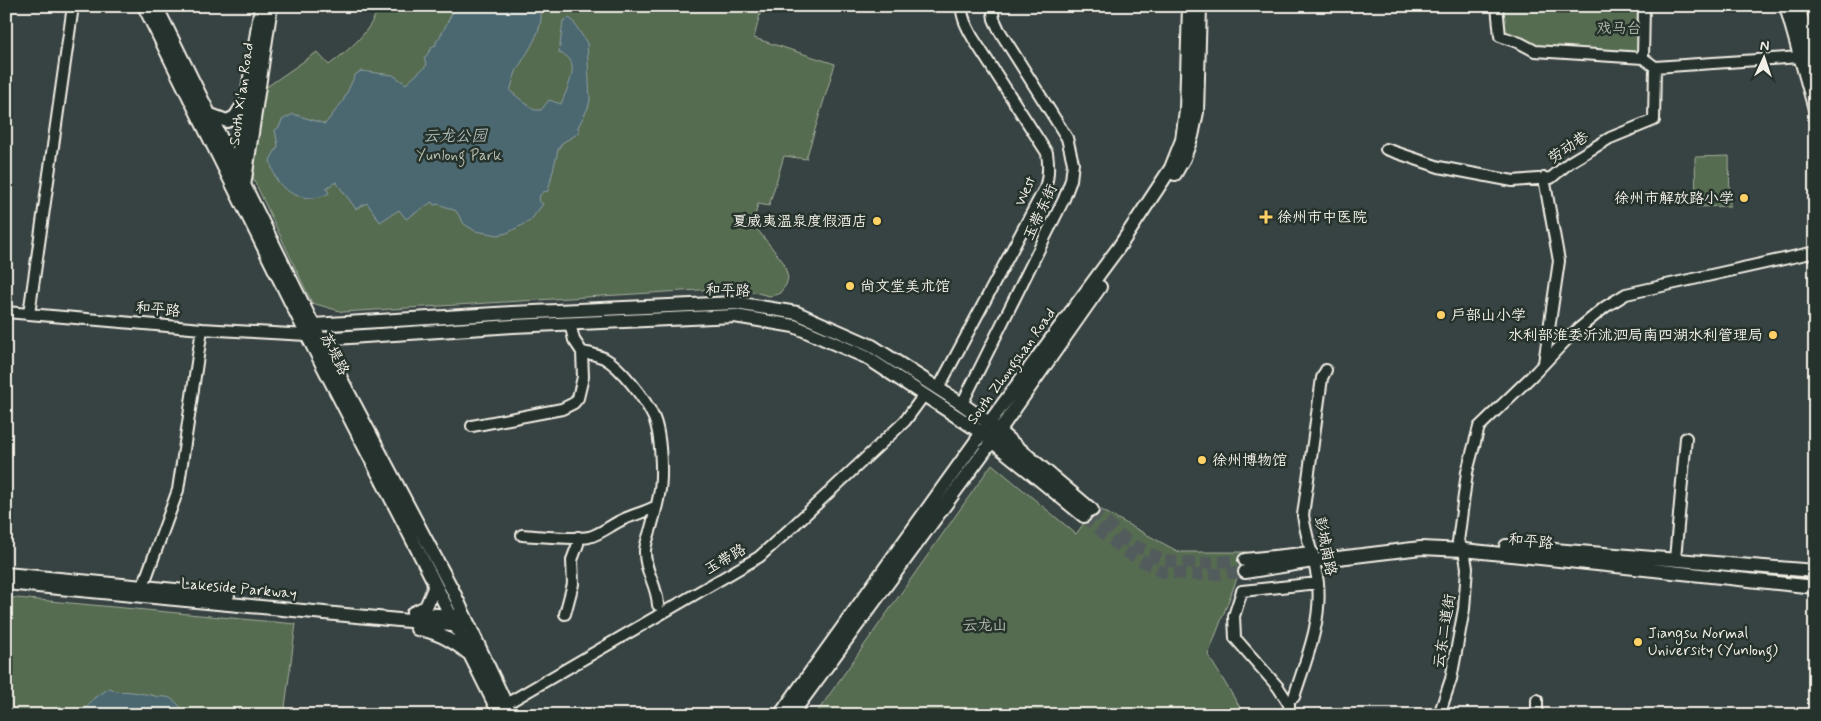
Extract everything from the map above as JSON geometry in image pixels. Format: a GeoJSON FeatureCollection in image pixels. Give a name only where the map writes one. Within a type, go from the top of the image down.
{"type":"FeatureCollection","features":[{"type":"Feature","properties":{"kind":"main road","name":"苏堤路"},"geometry":{"type":"LineString","coordinates":[[144,6],[239,187],[433,580],[460,621],[505,712]]}},
{"type":"Feature","properties":{"kind":"main road","name":"苏堤路"},"geometry":{"type":"LineString","coordinates":[[156,6],[236,168],[239,187]]}},
{"type":"Feature","properties":{"kind":"main road","name":"South Xi'an Road"},"geometry":{"type":"LineString","coordinates":[[236,168],[261,6]]}},
{"type":"Feature","properties":{"kind":"main road","name":"South Xi'an Road"},"geometry":{"type":"LineString","coordinates":[[239,187],[271,6]]}},
{"type":"Feature","properties":{"kind":"main road","name":"South Zhongshan Road"},"geometry":{"type":"LineString","coordinates":[[791,715],[990,432],[1171,168],[1182,140],[1186,110],[1189,6]]}},
{"type":"Feature","properties":{"kind":"main road","name":"South Zhongshan Road"},"geometry":{"type":"LineString","coordinates":[[780,715],[1126,250],[1184,158],[1192,136],[1197,112],[1200,6]]}},
{"type":"Feature","properties":{"kind":"main road"},"geometry":{"type":"LineString","coordinates":[[1786,6],[1815,110]]}},
{"type":"Feature","properties":{"kind":"main road"},"geometry":{"type":"LineString","coordinates":[[1798,6],[1815,64]]}},
{"type":"Feature","properties":{"kind":"main road"},"geometry":{"type":"LineString","coordinates":[[211,115],[227,121],[235,117],[247,100]]}},
{"type":"Feature","properties":{"kind":"main road","name":"和平路"},"geometry":{"type":"LineString","coordinates":[[310,330],[512,313],[736,303],[797,313],[872,346],[962,404],[990,432],[1088,513]]}},
{"type":"Feature","properties":{"kind":"main road","name":"和平路"},"geometry":{"type":"LineString","coordinates":[[320,339],[570,323],[735,316],[794,326],[866,357],[924,395],[990,432]]}},
{"type":"Feature","properties":{"kind":"main road","name":"苏堤路"},"geometry":{"type":"LineString","coordinates":[[310,330],[320,339],[453,591],[460,621],[472,656],[505,712]]}},
{"type":"Feature","properties":{"kind":"main road","name":"和平路"},"geometry":{"type":"LineString","coordinates":[[1461,546],[1815,586]]}},
{"type":"Feature","properties":{"kind":"main road","name":"和平路"},"geometry":{"type":"LineString","coordinates":[[1245,566],[1312,557],[1461,546],[1675,559],[1815,571]]}},
{"type":"Feature","properties":{"kind":"main road","name":"Lakeside Parkway"},"geometry":{"type":"LineString","coordinates":[[6,574],[143,586],[411,614],[460,621]]}},
{"type":"Feature","properties":{"kind":"main road"},"geometry":{"type":"LineString","coordinates":[[411,614],[426,608],[434,588],[433,580]]}},
{"type":"Feature","properties":{"kind":"main road","name":"Lakeside Parkway"},"geometry":{"type":"LineString","coordinates":[[6,583],[374,617],[460,621]]}},
{"type":"Feature","properties":{"kind":"main road"},"geometry":{"type":"LineString","coordinates":[[374,617],[397,626],[428,630],[454,642],[472,656]]}},
{"type":"Feature","properties":{"kind":"street"},"geometry":{"type":"LineString","coordinates":[[29,314],[73,6]]}},
{"type":"Feature","properties":{"kind":"street","name":"West"},"geometry":{"type":"LineString","coordinates":[[938,389],[1045,188],[1049,166],[1047,153],[973,38],[962,6]]}},
{"type":"Feature","properties":{"kind":"street","name":"玉带东街"},"geometry":{"type":"LineString","coordinates":[[962,404],[1064,199],[1071,180],[1073,162],[1067,138],[1000,30],[994,19],[992,6]]}},
{"type":"Feature","properties":{"kind":"street"},"geometry":{"type":"LineString","coordinates":[[1497,6],[1500,36],[1535,51],[1643,58],[1655,67],[1800,57]]}},
{"type":"Feature","properties":{"kind":"street"},"geometry":{"type":"LineString","coordinates":[[1643,58],[1644,6]]}},
{"type":"Feature","properties":{"kind":"street","name":"劳动巷"},"geometry":{"type":"LineString","coordinates":[[1386,149],[1438,167],[1513,181],[1551,178],[1570,162],[1610,138],[1654,120],[1655,67]]}},
{"type":"Feature","properties":{"kind":"street"},"geometry":{"type":"LineString","coordinates":[[1544,178],[1558,261],[1544,363]]}},
{"type":"Feature","properties":{"kind":"street","name":"云东二道街"},"geometry":{"type":"LineString","coordinates":[[1439,715],[1451,679],[1464,609],[1467,568],[1461,546],[1467,472],[1479,427],[1570,336],[1626,294],[1815,252]]}},
{"type":"Feature","properties":{"kind":"street","name":"和平路"},"geometry":{"type":"LineString","coordinates":[[6,312],[202,329],[310,330]]}},
{"type":"Feature","properties":{"kind":"street"},"geometry":{"type":"LineString","coordinates":[[472,426],[562,409],[574,403],[578,398],[583,377],[582,352],[574,340],[570,323]]}},
{"type":"Feature","properties":{"kind":"street"},"geometry":{"type":"LineString","coordinates":[[143,586],[178,490],[202,329]]}},
{"type":"Feature","properties":{"kind":"street"},"geometry":{"type":"LineString","coordinates":[[582,352],[605,359],[615,366],[637,391],[653,416],[660,453],[661,478],[645,550],[646,564],[655,586],[658,605]]}},
{"type":"Feature","properties":{"kind":"street","name":"彭城南路"},"geometry":{"type":"LineString","coordinates":[[1294,697],[1316,631],[1319,601],[1318,583],[1303,515],[1322,378],[1326,370]]}},
{"type":"Feature","properties":{"kind":"street","name":"玉带路"},"geometry":{"type":"LineString","coordinates":[[505,712],[759,557],[905,421],[924,395]]}},
{"type":"Feature","properties":{"kind":"street"},"geometry":{"type":"LineString","coordinates":[[1675,559],[1686,438]]}},
{"type":"Feature","properties":{"kind":"street"},"geometry":{"type":"LineString","coordinates":[[522,536],[588,537],[599,533],[610,525],[656,506]]}},
{"type":"Feature","properties":{"kind":"street"},"geometry":{"type":"LineString","coordinates":[[565,614],[573,584],[572,560],[578,544],[578,537]]}},
{"type":"Feature","properties":{"kind":"street"},"geometry":{"type":"LineString","coordinates":[[1289,715],[1289,704],[1278,687],[1234,638],[1234,616],[1242,591],[1318,583]]}},
{"type":"Feature","properties":{"kind":"street"},"geometry":{"type":"LineString","coordinates":[[1537,700],[1537,715]]}},
{"type":"Feature","properties":{"kind":"green space","name":"Yunlong Park"},"geometry":{"type":"Polygon","coordinates":[[[379,6],[762,6],[754,38],[835,64],[806,159],[784,156],[769,206],[758,204],[753,224],[784,263],[788,278],[786,285],[779,294],[769,296],[754,292],[715,289],[343,312],[312,303],[253,178],[265,88],[317,52],[329,65],[352,46],[365,32],[379,6]]]}},
{"type":"Feature","properties":{"kind":"green space","name":"戏马台"},"geometry":{"type":"Polygon","coordinates":[[[1501,6],[1642,6],[1641,52],[1534,46],[1501,30],[1501,6]]]}},
{"type":"Feature","properties":{"kind":"green space"},"geometry":{"type":"Polygon","coordinates":[[[1729,156],[1730,206],[1696,207],[1695,157],[1729,156]]]}},
{"type":"Feature","properties":{"kind":"green space","name":"云龙山"},"geometry":{"type":"Polygon","coordinates":[[[992,464],[1076,534],[1096,507],[1179,552],[1247,552],[1208,655],[1241,709],[1241,715],[815,715],[992,464]]]}},
{"type":"Feature","properties":{"kind":"green space"},"geometry":{"type":"Polygon","coordinates":[[[6,597],[296,624],[284,715],[6,715],[6,597]]]}},
{"type":"Feature","properties":{"kind":"water","name":"云龙公园"},"geometry":{"type":"Polygon","coordinates":[[[457,6],[539,6],[541,14],[538,31],[516,72],[510,91],[534,110],[541,110],[549,100],[561,104],[570,82],[572,75],[571,61],[567,56],[559,53],[563,21],[569,18],[572,20],[587,43],[590,100],[588,108],[578,127],[579,133],[562,143],[558,150],[548,191],[540,195],[539,201],[543,204],[530,221],[507,233],[498,235],[475,231],[464,224],[456,211],[439,204],[434,205],[432,202],[406,219],[399,210],[380,222],[367,203],[356,209],[336,182],[326,188],[329,193],[316,198],[302,197],[284,188],[273,172],[270,160],[278,146],[275,130],[279,127],[282,120],[293,114],[325,124],[343,101],[355,75],[361,71],[393,75],[406,84],[427,65],[424,59],[433,46],[436,45],[457,6]]]}},
{"type":"Feature","properties":{"kind":"water"},"geometry":{"type":"Polygon","coordinates":[[[110,688],[172,699],[186,715],[80,715],[94,698],[110,688]]]}},
{"type":"Feature","properties":{"kind":"tunnel"},"geometry":{"type":"LineString","coordinates":[[1092,510],[1127,541],[1164,561],[1204,563],[1245,560]]}},
{"type":"Feature","properties":{"kind":"tunnel"},"geometry":{"type":"LineString","coordinates":[[1084,516],[1123,550],[1162,572],[1203,575],[1245,572]]}},
{"type":"Feature","properties":{"kind":"place","name":"徐州市解放路小学"},"geometry":{"type":"Point","coordinates":[1744,198]}},
{"type":"Feature","properties":{"kind":"place","name":"徐州市中医院"},"geometry":{"type":"Point","coordinates":[1266,217]}},
{"type":"Feature","properties":{"kind":"place","name":"夏威夷温泉度假酒店"},"geometry":{"type":"Point","coordinates":[877,221]}},
{"type":"Feature","properties":{"kind":"place","name":"尚文堂美术馆"},"geometry":{"type":"Point","coordinates":[850,286]}},
{"type":"Feature","properties":{"kind":"place","name":"户部山小学"},"geometry":{"type":"Point","coordinates":[1441,315]}},
{"type":"Feature","properties":{"kind":"place","name":"水利部淮委沂沭泗局南四湖水利管理局"},"geometry":{"type":"Point","coordinates":[1773,335]}},
{"type":"Feature","properties":{"kind":"place","name":"徐州博物馆"},"geometry":{"type":"Point","coordinates":[1202,460]}},
{"type":"Feature","properties":{"kind":"place","name":"Jiangsu Normal University (Yunlong)"},"geometry":{"type":"Point","coordinates":[1638,642]}}]}
